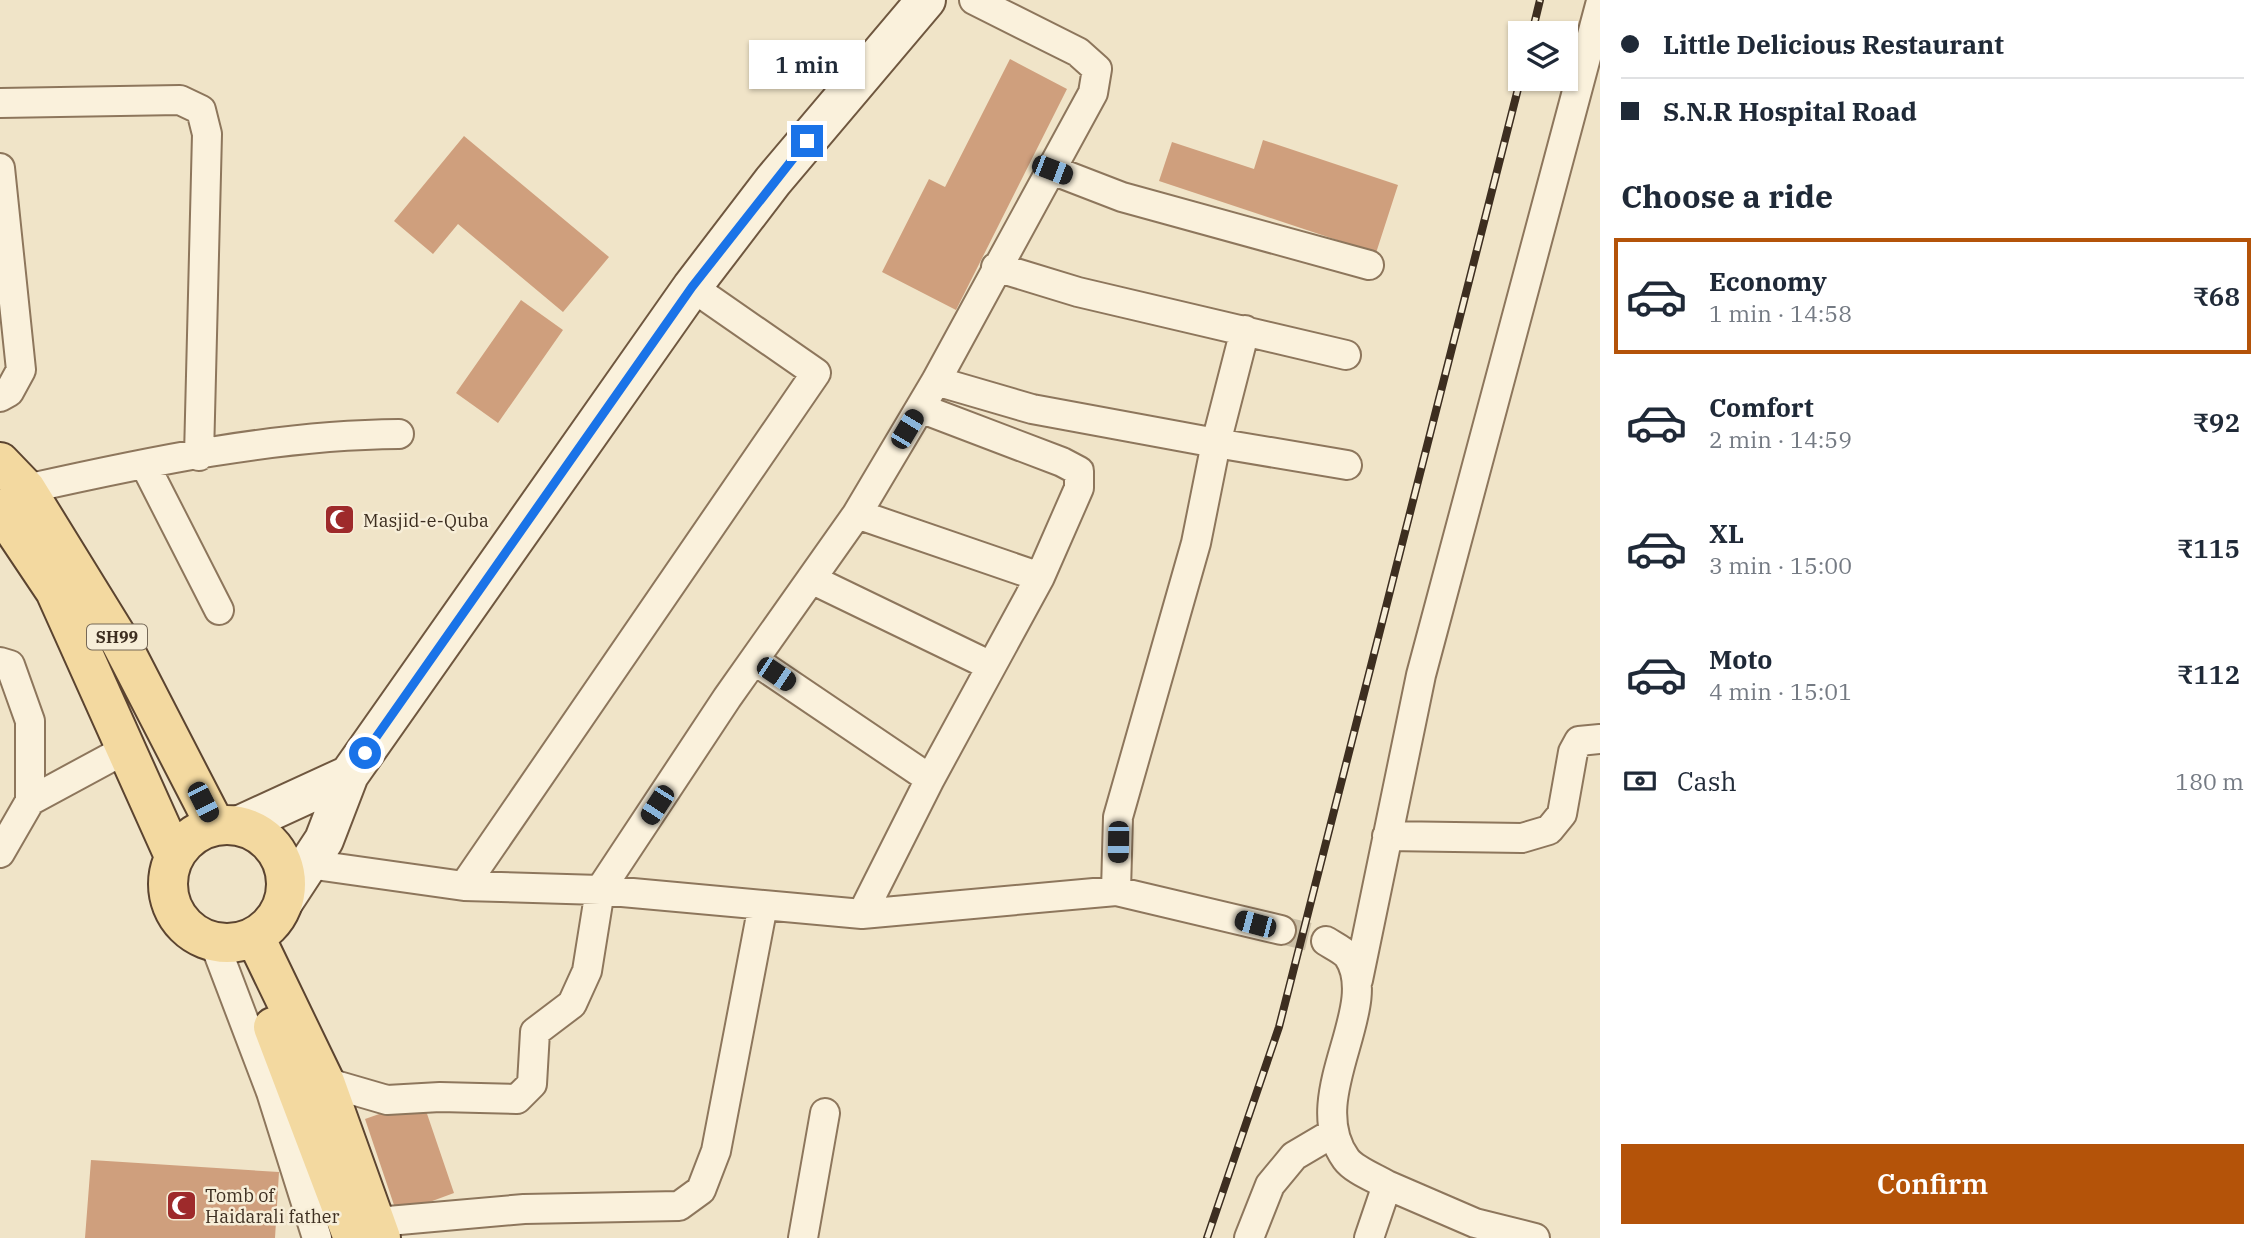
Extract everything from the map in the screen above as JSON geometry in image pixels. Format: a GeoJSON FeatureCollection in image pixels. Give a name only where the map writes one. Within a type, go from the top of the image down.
{"type":"FeatureCollection","features":[{"type":"Feature","properties":{"kind":"main road"},"geometry":{"type":"LineString","coordinates":[[232,941],[273,922],[324,841],[349,775],[692,287],[772,181],[926,0]]}},
{"type":"Feature","properties":{"kind":"main road","name":"SH99"},"geometry":{"type":"LineString","coordinates":[[9,487],[174,856]]}},
{"type":"Feature","properties":{"kind":"main road","name":"SH99"},"geometry":{"type":"LineString","coordinates":[[9,487],[121,643],[227,825]]}},
{"type":"Feature","properties":{"kind":"main road"},"geometry":{"type":"LineString","coordinates":[[349,775],[227,825],[191,836],[174,856],[168,891],[183,924],[232,941],[325,1082],[370,1233]]}},
{"type":"Feature","properties":{"kind":"main road"},"geometry":{"type":"LineString","coordinates":[[227,825],[269,840],[285,868],[284,901]]}},
{"type":"Feature","properties":{"kind":"main road"},"geometry":{"type":"LineString","coordinates":[[232,941],[370,1233]]}},
{"type":"Feature","properties":{"kind":"street"},"geometry":{"type":"LineString","coordinates":[[325,1082],[387,1100],[440,1097],[517,1099],[532,1084],[535,1032],[572,1004],[587,971],[600,890],[754,660],[857,514],[936,381],[1093,93],[1097,69],[1078,51],[974,0]]}},
{"type":"Feature","properties":{"kind":"street"},"geometry":{"type":"LineString","coordinates":[[1535,1238],[1475,1223],[1387,1185],[1347,1161],[1333,1133],[1334,1089],[1421,675],[1600,5]]}},
{"type":"Feature","properties":{"kind":"street"},"geometry":{"type":"LineString","coordinates":[[0,103],[180,100],[201,110],[207,134],[200,456]]}},
{"type":"Feature","properties":{"kind":"street"},"geometry":{"type":"LineString","coordinates":[[1052,170],[1122,197],[1369,265]]}},
{"type":"Feature","properties":{"kind":"street"},"geometry":{"type":"LineString","coordinates":[[0,397],[9,392],[21,370],[1,180]]}},
{"type":"Feature","properties":{"kind":"street"},"geometry":{"type":"LineString","coordinates":[[996,267],[1078,292],[1346,355]]}},
{"type":"Feature","properties":{"kind":"street"},"geometry":{"type":"LineString","coordinates":[[464,886],[816,373],[692,287]]}},
{"type":"Feature","properties":{"kind":"street"},"geometry":{"type":"LineString","coordinates":[[1116,891],[1118,817],[1196,542],[1216,443],[1245,330]]}},
{"type":"Feature","properties":{"kind":"street"},"geometry":{"type":"LineString","coordinates":[[936,381],[1032,409],[1347,465]]}},
{"type":"Feature","properties":{"kind":"street"},"geometry":{"type":"LineString","coordinates":[[862,915],[930,779],[1040,577],[1079,488],[1079,471],[1062,462],[920,408]]}},
{"type":"Feature","properties":{"kind":"street"},"geometry":{"type":"LineString","coordinates":[[9,487],[349,435],[399,434]]}},
{"type":"Feature","properties":{"kind":"street"},"geometry":{"type":"LineString","coordinates":[[145,465],[219,610]]}},
{"type":"Feature","properties":{"kind":"street"},"geometry":{"type":"LineString","coordinates":[[857,514],[1040,577]]}},
{"type":"Feature","properties":{"kind":"street"},"geometry":{"type":"LineString","coordinates":[[811,579],[991,666]]}},
{"type":"Feature","properties":{"kind":"street"},"geometry":{"type":"LineString","coordinates":[[754,660],[930,779]]}},
{"type":"Feature","properties":{"kind":"street"},"geometry":{"type":"LineString","coordinates":[[0,662],[10,665],[30,721],[30,801],[0,853]]}},
{"type":"Feature","properties":{"kind":"street"},"geometry":{"type":"LineString","coordinates":[[1387,836],[1522,838],[1549,830],[1562,814],[1573,752],[1579,741],[1600,739]]}},
{"type":"Feature","properties":{"kind":"street"},"geometry":{"type":"LineString","coordinates":[[30,801],[128,748]]}},
{"type":"Feature","properties":{"kind":"street"},"geometry":{"type":"LineString","coordinates":[[308,864],[464,886],[600,890],[862,915],[1116,891],[1281,930]]}},
{"type":"Feature","properties":{"kind":"street"},"geometry":{"type":"LineString","coordinates":[[370,1233],[524,1209],[679,1206],[701,1190],[716,1151],[763,905]]}},
{"type":"Feature","properties":{"kind":"street"},"geometry":{"type":"LineString","coordinates":[[232,941],[271,1091],[317,1238]]}},
{"type":"Feature","properties":{"kind":"street"},"geometry":{"type":"LineString","coordinates":[[1326,941],[1347,954],[1358,980]]}},
{"type":"Feature","properties":{"kind":"street"},"geometry":{"type":"LineString","coordinates":[[803,1238],[825,1113]]}},
{"type":"Feature","properties":{"kind":"street"},"geometry":{"type":"LineString","coordinates":[[1250,1238],[1270,1185],[1294,1156],[1333,1133]]}},
{"type":"Feature","properties":{"kind":"street"},"geometry":{"type":"LineString","coordinates":[[1369,1238],[1387,1185]]}},
{"type":"Feature","properties":{"kind":"building"},"geometry":{"type":"Polygon","coordinates":[[[1010,59],[1067,89],[956,310],[882,272],[929,179],[945,187],[1010,59]]]}},
{"type":"Feature","properties":{"kind":"building"},"geometry":{"type":"Polygon","coordinates":[[[464,136],[609,257],[563,312],[458,224],[433,254],[394,221],[464,136]]]}},
{"type":"Feature","properties":{"kind":"building"},"geometry":{"type":"Polygon","coordinates":[[[1263,140],[1398,185],[1376,253],[1159,181],[1172,142],[1254,169],[1263,140]]]}},
{"type":"Feature","properties":{"kind":"building"},"geometry":{"type":"Polygon","coordinates":[[[521,300],[563,330],[498,423],[456,393],[521,300]]]}},
{"type":"Feature","properties":{"kind":"building"},"geometry":{"type":"Polygon","coordinates":[[[422,1099],[454,1193],[397,1214],[365,1119],[422,1099]]]}},
{"type":"Feature","properties":{"kind":"building","name":"Tomb of Haidarali father"},"geometry":{"type":"Polygon","coordinates":[[[91,1160],[279,1172],[275,1238],[85,1238],[91,1160]]]}},
{"type":"Feature","properties":{"kind":"tunnel"},"geometry":{"type":"LineString","coordinates":[[1281,930],[1326,941]]}},
{"type":"Feature","properties":{"kind":"railway"},"geometry":{"type":"LineString","coordinates":[[1535,21],[1540,0]]}},
{"type":"Feature","properties":{"kind":"railway"},"geometry":{"type":"LineString","coordinates":[[1207,1238],[1279,1027],[1517,91]]}},
{"type":"Feature","properties":{"kind":"place","name":"Masjid-e-Quba"},"geometry":{"type":"Point","coordinates":[340,520]}},
{"type":"Feature","properties":{"kind":"place","name":"Tomb of Haidarali father"},"geometry":{"type":"Point","coordinates":[182,1205]}},
{"type":"Feature","properties":{"kind":"route"},"geometry":{"type":"LineString","coordinates":[[365,753],[692,287],[772,181],[807,141]]}}]}
